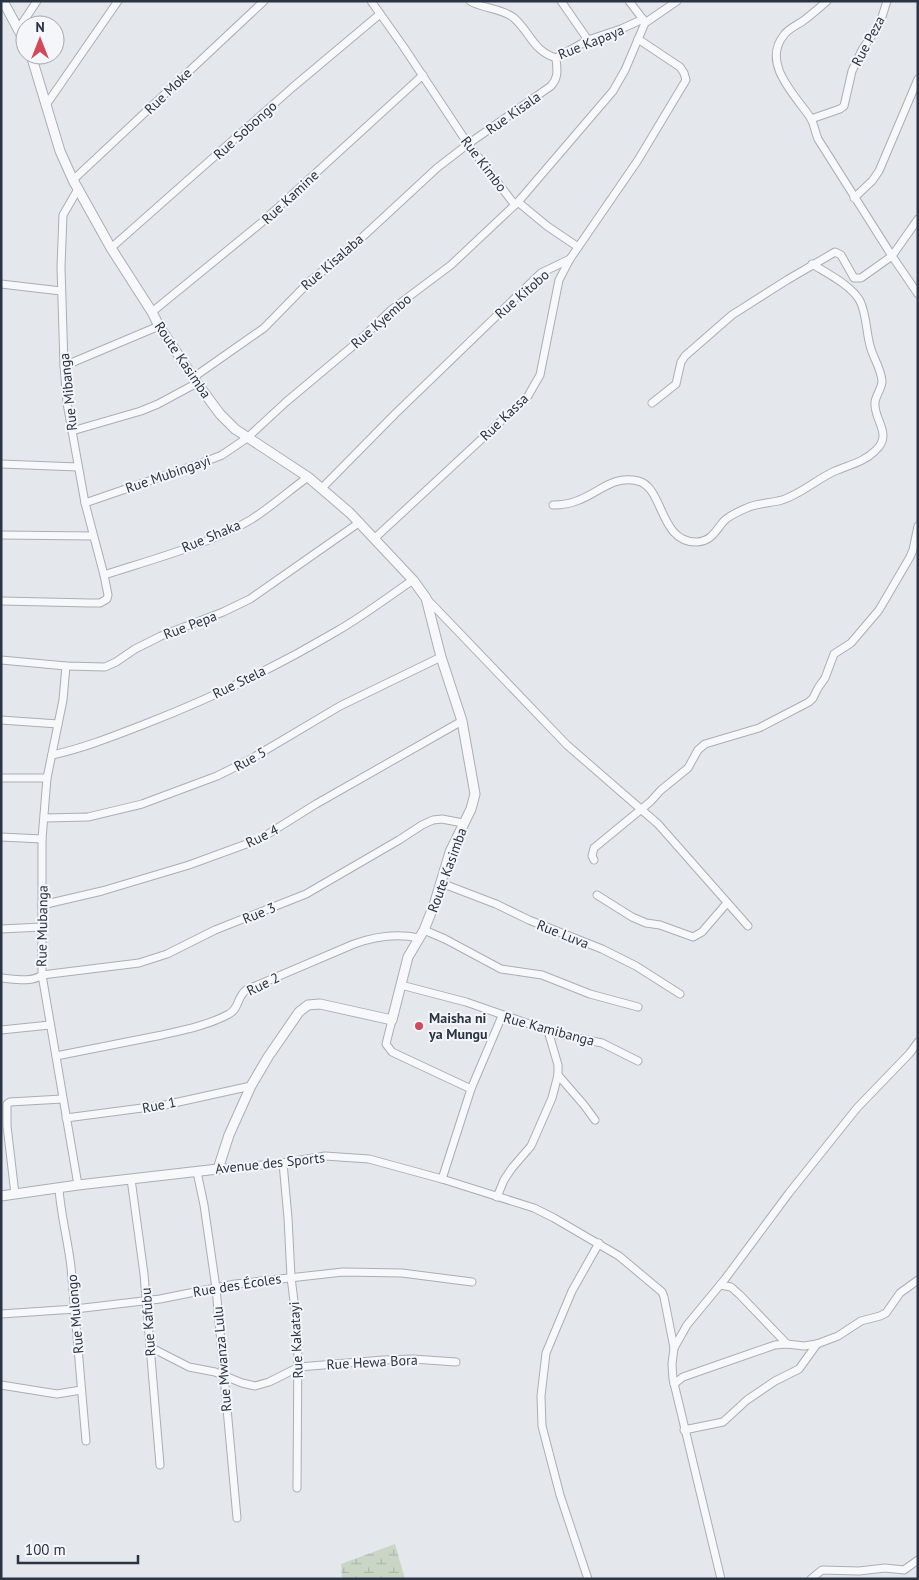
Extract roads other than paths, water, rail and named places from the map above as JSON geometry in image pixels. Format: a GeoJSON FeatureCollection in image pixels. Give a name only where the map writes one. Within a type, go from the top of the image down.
{"type":"FeatureCollection","features":[{"type":"Feature","properties":{"kind":"street"},"geometry":{"type":"LineString","coordinates":[[3,1],[15,21]]}},
{"type":"Feature","properties":{"kind":"street"},"geometry":{"type":"LineString","coordinates":[[28,15],[37,1]]}},
{"type":"Feature","properties":{"kind":"street"},"geometry":{"type":"LineString","coordinates":[[46,105],[118,1]]}},
{"type":"Feature","properties":{"kind":"street","name":"Rue Moke"},"geometry":{"type":"LineString","coordinates":[[75,184],[264,1]]}},
{"type":"Feature","properties":{"kind":"street","name":"Rue Kimbo"},"geometry":{"type":"LineString","coordinates":[[371,1],[468,144],[516,203],[613,91],[625,70],[644,21]]}},
{"type":"Feature","properties":{"kind":"street","name":"Rue Kapaya"},"geometry":{"type":"LineString","coordinates":[[470,1],[507,13],[515,19],[540,50],[547,56],[556,58],[588,40],[644,21],[676,1]]}},
{"type":"Feature","properties":{"kind":"street"},"geometry":{"type":"LineString","coordinates":[[561,1],[588,40]]}},
{"type":"Feature","properties":{"kind":"street"},"geometry":{"type":"LineString","coordinates":[[629,1],[644,21]]}},
{"type":"Feature","properties":{"kind":"street"},"geometry":{"type":"LineString","coordinates":[[826,1],[784,34],[777,51],[777,62],[781,77],[811,119],[818,139],[854,198],[918,294]]}},
{"type":"Feature","properties":{"kind":"street","name":"Rue Peza"},"geometry":{"type":"LineString","coordinates":[[811,119],[844,106],[852,71],[862,50],[880,23],[887,1]]}},
{"type":"Feature","properties":{"kind":"street","name":"Rue Sobongo"},"geometry":{"type":"LineString","coordinates":[[111,248],[380,14]]}},
{"type":"Feature","properties":{"kind":"street"},"geometry":{"type":"LineString","coordinates":[[570,259],[638,160],[686,80],[684,72],[680,67],[638,40]]}},
{"type":"Feature","properties":{"kind":"street","name":"Rue Kisala"},"geometry":{"type":"LineString","coordinates":[[468,144],[537,97],[556,80],[556,58]]}},
{"type":"Feature","properties":{"kind":"street","name":"Route Kasimba"},"geometry":{"type":"LineString","coordinates":[[34,65],[60,152],[75,184],[111,248],[159,326],[220,414],[235,429],[308,477],[360,522],[413,580],[426,598],[567,746],[658,824],[748,926]]}},
{"type":"Feature","properties":{"kind":"street","name":"Rue Kamine"},"geometry":{"type":"LineString","coordinates":[[152,312],[261,223],[423,75]]}},
{"type":"Feature","properties":{"kind":"street"},"geometry":{"type":"LineString","coordinates":[[854,198],[872,181],[879,171],[918,79]]}},
{"type":"Feature","properties":{"kind":"street","name":"Rue Kisalaba"},"geometry":{"type":"LineString","coordinates":[[72,432],[158,404],[196,380],[264,328],[310,281],[343,254],[413,188],[468,144]]}},
{"type":"Feature","properties":{"kind":"street","name":"Rue Mibanga"},"geometry":{"type":"LineString","coordinates":[[1,601],[100,603],[108,599],[78,467],[67,403],[64,366],[61,291],[63,215],[75,184]]}},
{"type":"Feature","properties":{"kind":"street"},"geometry":{"type":"LineString","coordinates":[[516,203],[578,247]]}},
{"type":"Feature","properties":{"kind":"street","name":"Rue Kyembo"},"geometry":{"type":"LineString","coordinates":[[248,438],[286,402],[360,340],[391,310],[451,265],[516,203]]}},
{"type":"Feature","properties":{"kind":"street"},"geometry":{"type":"LineString","coordinates":[[652,403],[676,384],[681,362],[685,356],[732,315],[831,253],[837,252],[841,255],[854,278],[863,276],[892,256],[918,219]]}},
{"type":"Feature","properties":{"kind":"street","name":"Rue Kitobo"},"geometry":{"type":"LineString","coordinates":[[322,488],[395,414],[541,273],[570,259]]}},
{"type":"Feature","properties":{"kind":"street","name":"Rue Kassa"},"geometry":{"type":"LineString","coordinates":[[375,538],[528,396],[540,375],[559,280],[570,259]]}},
{"type":"Feature","properties":{"kind":"street"},"geometry":{"type":"LineString","coordinates":[[553,505],[566,505],[580,500],[606,485],[622,479],[641,481],[650,488],[672,530],[678,537],[698,542],[710,539],[723,522],[732,515],[758,503],[782,500],[835,471],[857,463],[875,451],[881,444],[883,435],[875,402],[882,384],[881,373],[870,348],[860,300],[837,280],[812,264]]}},
{"type":"Feature","properties":{"kind":"street"},"geometry":{"type":"LineString","coordinates":[[1,284],[61,291]]}},
{"type":"Feature","properties":{"kind":"street"},"geometry":{"type":"LineString","coordinates":[[64,366],[159,326]]}},
{"type":"Feature","properties":{"kind":"street","name":"Rue Mubingayi"},"geometry":{"type":"LineString","coordinates":[[85,503],[207,461],[248,438]]}},
{"type":"Feature","properties":{"kind":"street"},"geometry":{"type":"LineString","coordinates":[[1,464],[78,467]]}},
{"type":"Feature","properties":{"kind":"street","name":"Rue Shaka"},"geometry":{"type":"LineString","coordinates":[[104,575],[174,552],[223,533],[252,518],[308,477]]}},
{"type":"Feature","properties":{"kind":"street","name":"Rue Pepa"},"geometry":{"type":"LineString","coordinates":[[1,660],[66,666],[105,667],[161,636],[223,612],[250,598],[360,522]]}},
{"type":"Feature","properties":{"kind":"street"},"geometry":{"type":"LineString","coordinates":[[594,860],[592,856],[594,848],[688,768],[698,750],[705,744],[760,728],[794,711],[814,698],[836,652],[851,643],[879,610],[910,557],[918,526]]}},
{"type":"Feature","properties":{"kind":"street"},"geometry":{"type":"LineString","coordinates":[[1,535],[93,536]]}},
{"type":"Feature","properties":{"kind":"street","name":"Rue Stela"},"geometry":{"type":"LineString","coordinates":[[52,755],[78,750],[162,718],[238,685],[338,630],[413,580]]}},
{"type":"Feature","properties":{"kind":"street","name":"Route Kasimba"},"geometry":{"type":"LineString","coordinates":[[426,598],[441,657],[462,721],[476,794],[471,810],[450,852],[434,905],[408,958],[386,1044],[392,1052],[471,1089]]}},
{"type":"Feature","properties":{"kind":"street","name":"Rue 5"},"geometry":{"type":"LineString","coordinates":[[44,818],[88,817],[142,804],[217,776],[258,755],[340,706],[441,657]]}},
{"type":"Feature","properties":{"kind":"street","name":"Rue Mubanga"},"geometry":{"type":"LineString","coordinates":[[66,666],[63,700],[47,778],[42,839],[42,975],[78,1185]]}},
{"type":"Feature","properties":{"kind":"street"},"geometry":{"type":"LineString","coordinates":[[1,720],[58,724]]}},
{"type":"Feature","properties":{"kind":"street","name":"Rue 4"},"geometry":{"type":"LineString","coordinates":[[42,905],[154,876],[260,839],[316,804],[462,721]]}},
{"type":"Feature","properties":{"kind":"street"},"geometry":{"type":"LineString","coordinates":[[1,778],[47,778]]}},
{"type":"Feature","properties":{"kind":"street","name":"Rue 3"},"geometry":{"type":"LineString","coordinates":[[1,978],[37,978],[42,975],[139,962],[167,954],[215,930],[306,894],[433,820],[442,819],[463,823]]}},
{"type":"Feature","properties":{"kind":"street"},"geometry":{"type":"LineString","coordinates":[[1,836],[42,839]]}},
{"type":"Feature","properties":{"kind":"street","name":"Rue Luva"},"geometry":{"type":"LineString","coordinates":[[441,883],[602,949],[636,966],[680,994]]}},
{"type":"Feature","properties":{"kind":"street"},"geometry":{"type":"LineString","coordinates":[[597,894],[632,917],[646,923],[672,928],[693,937],[702,932],[727,903]]}},
{"type":"Feature","properties":{"kind":"street"},"geometry":{"type":"LineString","coordinates":[[1,929],[42,927]]}},
{"type":"Feature","properties":{"kind":"street","name":"Rue 2"},"geometry":{"type":"LineString","coordinates":[[56,1056],[206,1024],[230,1014],[246,990],[372,937],[389,935],[421,934],[445,939],[501,969],[542,975],[590,994],[638,1008]]}},
{"type":"Feature","properties":{"kind":"street","name":"Rue Kamibanga"},"geometry":{"type":"LineString","coordinates":[[400,985],[458,1000],[548,1031],[602,1043],[638,1061]]}},
{"type":"Feature","properties":{"kind":"street"},"geometry":{"type":"LineString","coordinates":[[218,1169],[229,1135],[251,1086],[289,1027],[308,1005],[320,1004],[392,1020]]}},
{"type":"Feature","properties":{"kind":"street"},"geometry":{"type":"LineString","coordinates":[[442,1179],[471,1089],[502,1016]]}},
{"type":"Feature","properties":{"kind":"street"},"geometry":{"type":"LineString","coordinates":[[1,1030],[50,1025]]}},
{"type":"Feature","properties":{"kind":"street"},"geometry":{"type":"LineString","coordinates":[[497,1197],[504,1180],[512,1168],[531,1146],[552,1098],[558,1075],[558,1065],[548,1031]]}},
{"type":"Feature","properties":{"kind":"street"},"geometry":{"type":"LineString","coordinates":[[721,1579],[674,1384],[672,1364],[674,1348],[687,1325],[720,1285],[789,1192],[857,1108],[910,1053],[918,1042]]}},
{"type":"Feature","properties":{"kind":"street"},"geometry":{"type":"LineString","coordinates":[[558,1075],[595,1120]]}},
{"type":"Feature","properties":{"kind":"street","name":"Rue 1"},"geometry":{"type":"LineString","coordinates":[[66,1118],[165,1105],[251,1086]]}},
{"type":"Feature","properties":{"kind":"street"},"geometry":{"type":"LineString","coordinates":[[16,1194],[7,1126],[7,1104],[10,1102],[62,1099]]}},
{"type":"Feature","properties":{"kind":"street","name":"Avenue des Sports"},"geometry":{"type":"LineString","coordinates":[[1,1196],[78,1185],[283,1163],[325,1156],[369,1160],[442,1179],[534,1208],[599,1243],[620,1256],[662,1292],[674,1348]]}},
{"type":"Feature","properties":{"kind":"street","name":"Rue Kakatayi"},"geometry":{"type":"LineString","coordinates":[[283,1163],[291,1276],[298,1334],[297,1488]]}},
{"type":"Feature","properties":{"kind":"street","name":"Rue Mwanza Lulu"},"geometry":{"type":"LineString","coordinates":[[196,1172],[204,1205],[216,1288],[237,1518]]}},
{"type":"Feature","properties":{"kind":"street","name":"Rue Kafubu"},"geometry":{"type":"LineString","coordinates":[[131,1179],[146,1300],[160,1465]]}},
{"type":"Feature","properties":{"kind":"street","name":"Rue Mulongo"},"geometry":{"type":"LineString","coordinates":[[59,1189],[62,1216],[68,1241],[86,1441]]}},
{"type":"Feature","properties":{"kind":"street"},"geometry":{"type":"LineString","coordinates":[[588,1579],[560,1495],[542,1426],[541,1396],[546,1353],[572,1290],[599,1243]]}},
{"type":"Feature","properties":{"kind":"street","name":"Rue des Écoles"},"geometry":{"type":"LineString","coordinates":[[1,1314],[75,1309],[146,1300],[291,1276],[342,1272],[402,1272],[472,1282]]}},
{"type":"Feature","properties":{"kind":"street"},"geometry":{"type":"LineString","coordinates":[[674,1384],[683,1377],[775,1345],[804,1346],[817,1344],[838,1336],[861,1321],[886,1313],[900,1293],[918,1280]]}},
{"type":"Feature","properties":{"kind":"street"},"geometry":{"type":"LineString","coordinates":[[720,1285],[731,1287],[787,1344]]}},
{"type":"Feature","properties":{"kind":"street"},"geometry":{"type":"LineString","coordinates":[[684,1430],[723,1422],[747,1400],[775,1381],[799,1369],[817,1344]]}},
{"type":"Feature","properties":{"kind":"street","name":"Rue Hewa Bora"},"geometry":{"type":"LineString","coordinates":[[150,1347],[189,1367],[223,1375],[242,1383],[261,1385],[299,1367],[413,1359],[456,1362]]}},
{"type":"Feature","properties":{"kind":"street"},"geometry":{"type":"LineString","coordinates":[[1,1384],[57,1394],[81,1390]]}},
{"type":"Feature","properties":{"kind":"street"},"geometry":{"type":"LineString","coordinates":[[812,1579],[822,1570],[859,1572],[885,1568],[904,1570],[918,1560]]}},
{"type":"Feature","properties":{"kind":"place","name":"Maisha ni ya Mungu"},"geometry":{"type":"Point","coordinates":[419,1026]}}]}
